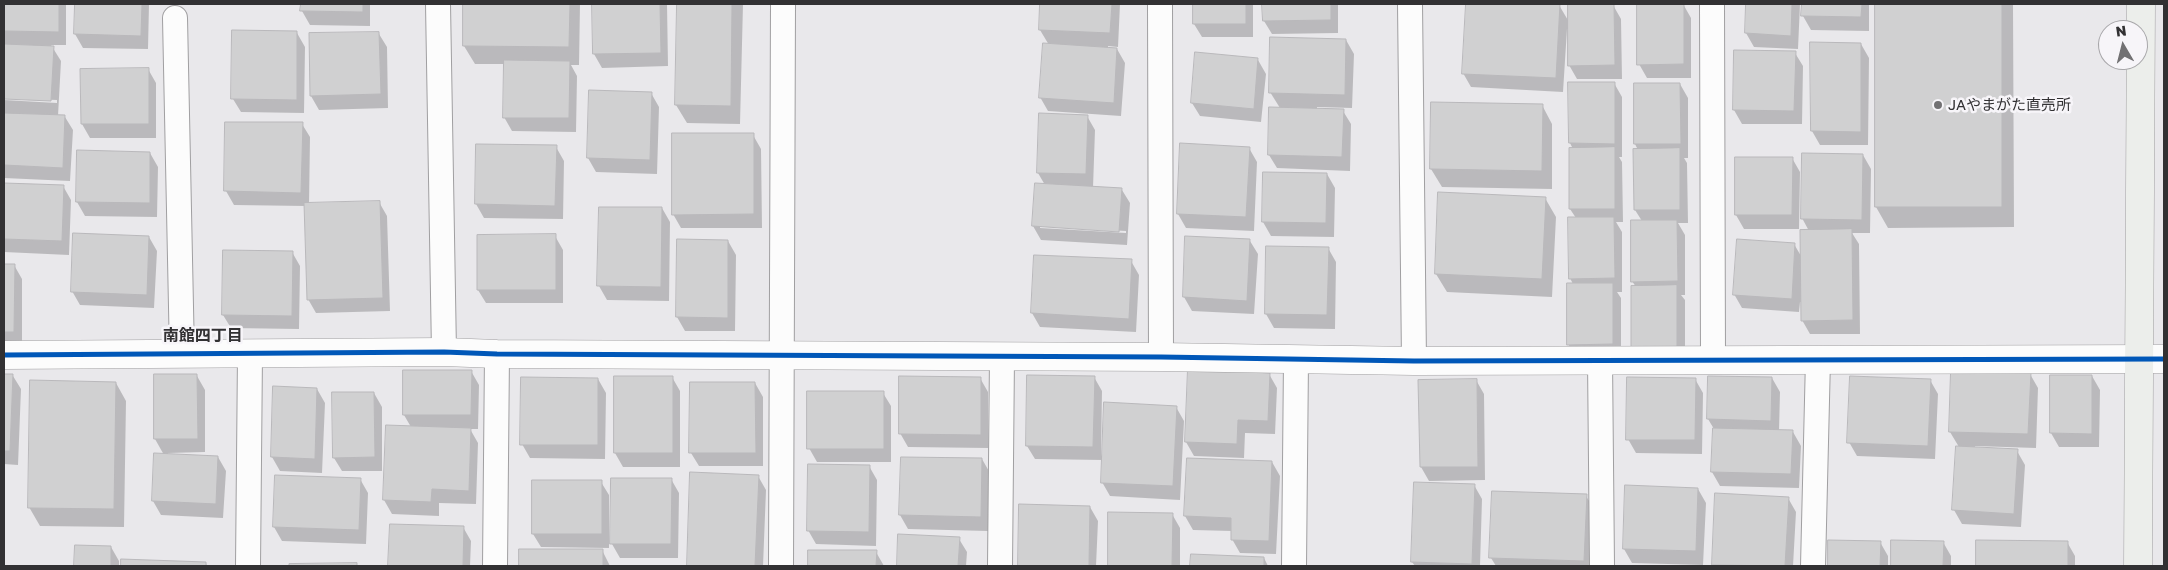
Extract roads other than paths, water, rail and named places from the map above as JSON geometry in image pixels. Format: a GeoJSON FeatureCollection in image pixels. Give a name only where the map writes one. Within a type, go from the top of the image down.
{"type":"FeatureCollection","features":[{"type":"Feature","properties":{"kind":"street"},"geometry":{"type":"LineString","coordinates":[[2138,566],[2141,4]]}},
{"type":"Feature","properties":{"kind":"street"},"geometry":{"type":"LineString","coordinates":[[4,355],[444,352],[783,356],[1161,357],[1414,361],[2164,359]]}},
{"type":"Feature","properties":{"kind":"lane"},"geometry":{"type":"LineString","coordinates":[[438,4],[444,352]]}},
{"type":"Feature","properties":{"kind":"lane"},"geometry":{"type":"LineString","coordinates":[[782,566],[783,4]]}},
{"type":"Feature","properties":{"kind":"lane"},"geometry":{"type":"LineString","coordinates":[[1160,4],[1161,357]]}},
{"type":"Feature","properties":{"kind":"lane"},"geometry":{"type":"LineString","coordinates":[[1410,4],[1414,361]]}},
{"type":"Feature","properties":{"kind":"lane"},"geometry":{"type":"LineString","coordinates":[[1712,4],[1713,360]]}},
{"type":"Feature","properties":{"kind":"lane"},"geometry":{"type":"LineString","coordinates":[[175,18],[182,355]]}},
{"type":"Feature","properties":{"kind":"lane"},"geometry":{"type":"LineString","coordinates":[[248,566],[250,354]]}},
{"type":"Feature","properties":{"kind":"lane"},"geometry":{"type":"LineString","coordinates":[[496,566],[497,354]]}},
{"type":"Feature","properties":{"kind":"lane"},"geometry":{"type":"LineString","coordinates":[[1000,566],[1002,357]]}},
{"type":"Feature","properties":{"kind":"lane"},"geometry":{"type":"LineString","coordinates":[[1813,566],[1818,359]]}},
{"type":"Feature","properties":{"kind":"lane"},"geometry":{"type":"LineString","coordinates":[[1294,566],[1296,360]]}},
{"type":"Feature","properties":{"kind":"lane"},"geometry":{"type":"LineString","coordinates":[[1600,360],[1602,566]]}},
{"type":"Feature","properties":{"kind":"place","name":"JAやまがた直売所"},"geometry":{"type":"Point","coordinates":[1938,105]}},
{"type":"Feature","properties":{"kind":"district","name":"南館四丁目"},"geometry":{"type":"Point","coordinates":[203,336]}}]}
